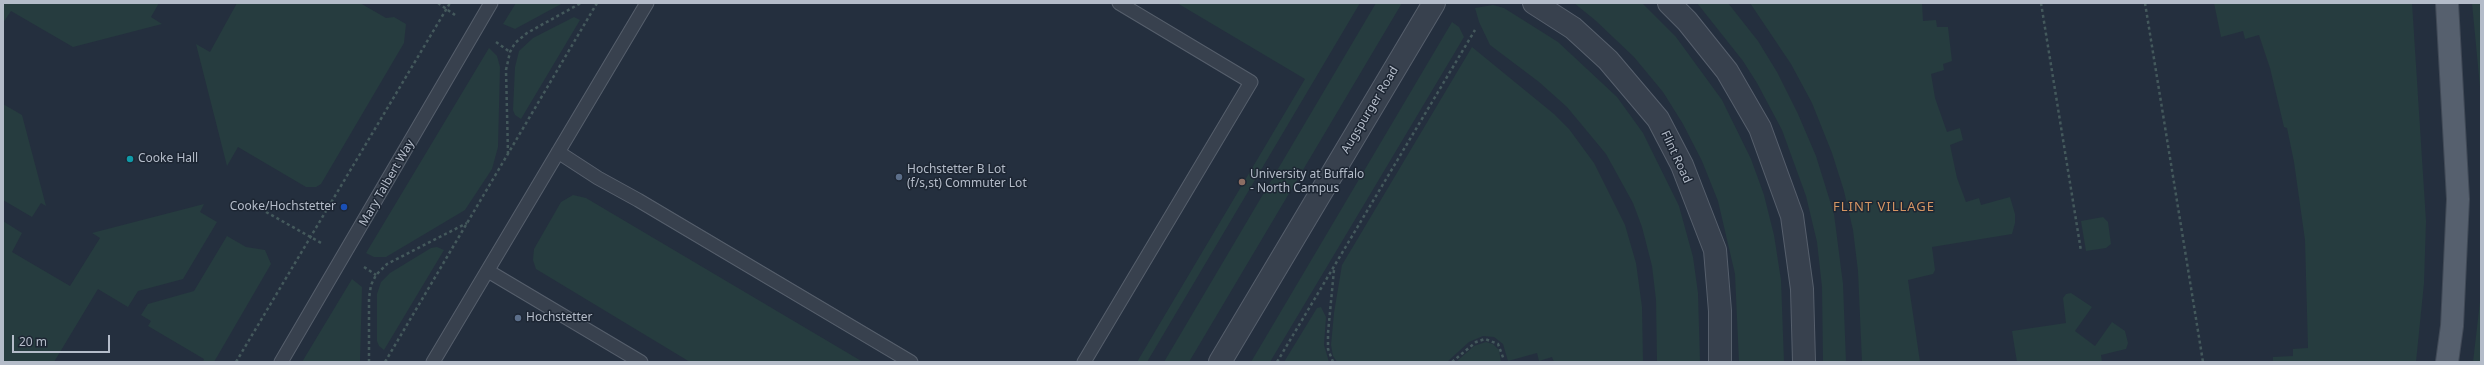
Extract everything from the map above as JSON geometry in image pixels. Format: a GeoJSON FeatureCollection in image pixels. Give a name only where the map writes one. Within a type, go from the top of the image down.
{"type":"FeatureCollection","features":[{"type":"Feature","properties":{"kind":"main road"},"geometry":{"type":"LineString","coordinates":[[2447,3],[2458,199],[2452,326],[2447,362]]}},
{"type":"Feature","properties":{"kind":"street","name":"Augspurger Road"},"geometry":{"type":"LineString","coordinates":[[1220,362],[1434,3]]}},
{"type":"Feature","properties":{"kind":"street","name":"Flint Road"},"geometry":{"type":"LineString","coordinates":[[1534,3],[1573,28],[1608,60],[1658,119],[1682,165],[1714,250],[1720,312],[1720,362]]}},
{"type":"Feature","properties":{"kind":"street"},"geometry":{"type":"LineString","coordinates":[[1669,3],[1687,21],[1727,71],[1760,128],[1792,216],[1802,289],[1804,362]]}},
{"type":"Feature","properties":{"kind":"lane","name":"Mary Talbert Way"},"geometry":{"type":"LineString","coordinates":[[281,362],[492,3]]}},
{"type":"Feature","properties":{"kind":"lane"},"geometry":{"type":"LineString","coordinates":[[433,362],[647,3]]}},
{"type":"Feature","properties":{"kind":"lane"},"geometry":{"type":"LineString","coordinates":[[1084,362],[1251,82],[1119,3]]}},
{"type":"Feature","properties":{"kind":"lane"},"geometry":{"type":"LineString","coordinates":[[558,152],[598,178],[638,200],[911,362]]}},
{"type":"Feature","properties":{"kind":"lane"},"geometry":{"type":"LineString","coordinates":[[488,271],[641,362]]}},
{"type":"Feature","properties":{"kind":"path"},"geometry":{"type":"LineString","coordinates":[[236,362],[450,3]]}},
{"type":"Feature","properties":{"kind":"path"},"geometry":{"type":"LineString","coordinates":[[508,154],[506,70],[510,52],[515,43],[527,33],[581,3]]}},
{"type":"Feature","properties":{"kind":"path"},"geometry":{"type":"LineString","coordinates":[[385,362],[597,3]]}},
{"type":"Feature","properties":{"kind":"path"},"geometry":{"type":"LineString","coordinates":[[2041,3],[2081,251]]}},
{"type":"Feature","properties":{"kind":"path"},"geometry":{"type":"LineString","coordinates":[[2145,3],[2203,362]]}},
{"type":"Feature","properties":{"kind":"path"},"geometry":{"type":"LineString","coordinates":[[1278,362],[1475,30]]}},
{"type":"Feature","properties":{"kind":"path"},"geometry":{"type":"LineString","coordinates":[[369,362],[369,298],[371,285],[376,275],[387,264],[467,222]]}},
{"type":"Feature","properties":{"kind":"path"},"geometry":{"type":"LineString","coordinates":[[1333,362],[1328,349],[1328,333],[1334,268]]}},
{"type":"Feature","properties":{"kind":"path"},"geometry":{"type":"LineString","coordinates":[[1452,362],[1476,342],[1486,339],[1498,344],[1504,360]]}},
{"type":"Feature","properties":{"kind":"green space"},"geometry":{"type":"Polygon","coordinates":[[[3,3],[159,3],[151,17],[162,24],[73,47],[11,11],[3,23],[3,3]]]}},
{"type":"Feature","properties":{"kind":"green space"},"geometry":{"type":"Polygon","coordinates":[[[237,3],[360,3],[386,18],[394,17],[406,24],[404,43],[321,184],[316,187],[306,187],[238,147],[227,166],[196,44],[210,52],[237,3]]]}},
{"type":"Feature","properties":{"kind":"green space"},"geometry":{"type":"Polygon","coordinates":[[[516,3],[563,3],[515,29],[503,24],[516,3]]]}},
{"type":"Feature","properties":{"kind":"green space"},"geometry":{"type":"Polygon","coordinates":[[[1177,3],[1360,3],[1147,362],[1137,362],[1305,79],[1177,3]]]}},
{"type":"Feature","properties":{"kind":"green space"},"geometry":{"type":"Polygon","coordinates":[[[1376,3],[1402,3],[1189,362],[1164,362],[1376,3]]]}},
{"type":"Feature","properties":{"kind":"green space"},"geometry":{"type":"Polygon","coordinates":[[[1574,3],[1642,3],[1676,37],[1722,100],[1751,159],[1764,195],[1774,235],[1781,280],[1784,362],[1739,362],[1735,274],[1718,201],[1702,161],[1683,124],[1663,92],[1634,57],[1595,20],[1574,3]]]}},
{"type":"Feature","properties":{"kind":"green space"},"geometry":{"type":"Polygon","coordinates":[[[1697,3],[1728,3],[1758,41],[1777,72],[1798,114],[1816,156],[1834,214],[1843,284],[1846,362],[1823,362],[1822,287],[1817,242],[1806,196],[1782,130],[1757,83],[1743,61],[1697,3]]]}},
{"type":"Feature","properties":{"kind":"green space"},"geometry":{"type":"Polygon","coordinates":[[[1750,3],[1922,3],[1923,21],[1936,20],[1937,27],[1948,27],[1952,61],[1943,64],[1944,70],[1931,74],[1935,98],[1947,132],[1960,128],[1963,140],[1950,145],[1957,178],[1966,202],[1979,198],[1981,205],[2010,197],[2015,214],[2015,223],[2012,234],[1932,247],[1935,270],[1933,274],[1908,280],[1920,362],[1862,362],[1858,271],[1853,230],[1844,191],[1832,153],[1812,103],[1791,64],[1750,3]]]}},
{"type":"Feature","properties":{"kind":"green space"},"geometry":{"type":"Polygon","coordinates":[[[2214,3],[2412,3],[2426,221],[2424,283],[2416,362],[2273,362],[2273,357],[2293,356],[2293,349],[2308,348],[2305,240],[2294,162],[2287,128],[2284,127],[2270,68],[2259,35],[2245,39],[2243,31],[2221,37],[2214,3]]]}},
{"type":"Feature","properties":{"kind":"green space"},"geometry":{"type":"Polygon","coordinates":[[[2472,3],[2481,3],[2481,98],[2472,3]]]}},
{"type":"Feature","properties":{"kind":"green space"},"geometry":{"type":"Polygon","coordinates":[[[1493,5],[1504,8],[1558,42],[1617,97],[1643,133],[1679,206],[1693,257],[1698,293],[1700,362],[1657,362],[1656,300],[1652,266],[1642,227],[1633,203],[1606,154],[1567,107],[1539,82],[1490,45],[1479,22],[1475,8],[1493,5]]]}},
{"type":"Feature","properties":{"kind":"green space"},"geometry":{"type":"Polygon","coordinates":[[[574,17],[580,20],[521,119],[515,115],[513,110],[515,67],[519,51],[533,38],[574,17]]]}},
{"type":"Feature","properties":{"kind":"green space"},"geometry":{"type":"Polygon","coordinates":[[[1452,22],[1459,27],[1464,37],[1270,362],[1251,362],[1452,22]]]}},
{"type":"Feature","properties":{"kind":"green space"},"geometry":{"type":"Polygon","coordinates":[[[1472,47],[1554,114],[1569,129],[1594,163],[1625,225],[1636,263],[1642,307],[1643,362],[1554,362],[1552,357],[1539,361],[1537,353],[1508,361],[1503,344],[1494,337],[1483,336],[1469,342],[1447,362],[1337,362],[1333,356],[1331,345],[1334,313],[1342,265],[1472,47]]]}},
{"type":"Feature","properties":{"kind":"green space"},"geometry":{"type":"Polygon","coordinates":[[[489,48],[497,56],[500,67],[498,147],[492,169],[465,210],[386,257],[374,257],[366,253],[489,48]]]}},
{"type":"Feature","properties":{"kind":"green space"},"geometry":{"type":"Polygon","coordinates":[[[3,104],[22,115],[46,206],[41,203],[32,217],[3,200],[3,104]]]}},
{"type":"Feature","properties":{"kind":"green space"},"geometry":{"type":"Polygon","coordinates":[[[573,195],[586,198],[863,362],[690,362],[536,269],[533,260],[534,249],[561,202],[573,195]]]}},
{"type":"Feature","properties":{"kind":"green space"},"geometry":{"type":"Polygon","coordinates":[[[204,204],[200,212],[217,222],[183,279],[138,291],[128,307],[98,289],[54,362],[3,362],[3,221],[22,233],[12,252],[70,286],[100,238],[92,233],[204,204]]]}},
{"type":"Feature","properties":{"kind":"green space"},"geometry":{"type":"Polygon","coordinates":[[[2103,217],[2108,222],[2111,244],[2106,248],[2086,251],[2081,221],[2103,217]]]}},
{"type":"Feature","properties":{"kind":"green space"},"geometry":{"type":"Polygon","coordinates":[[[227,236],[246,247],[265,250],[271,264],[214,362],[203,362],[204,359],[148,326],[151,321],[141,315],[148,304],[194,291],[227,236]]]}},
{"type":"Feature","properties":{"kind":"green space"},"geometry":{"type":"Polygon","coordinates":[[[437,247],[444,250],[384,350],[379,346],[377,341],[377,294],[381,282],[390,273],[431,248],[437,247]]]}},
{"type":"Feature","properties":{"kind":"green space"},"geometry":{"type":"Polygon","coordinates":[[[352,279],[362,287],[360,362],[302,362],[352,279]]]}},
{"type":"Feature","properties":{"kind":"green space"},"geometry":{"type":"Polygon","coordinates":[[[2071,293],[2092,307],[2075,331],[2095,346],[2112,322],[2125,331],[2128,343],[2126,349],[2101,355],[2102,362],[2017,362],[2012,331],[2066,323],[2063,298],[2066,294],[2071,293]]]}},
{"type":"Feature","properties":{"kind":"green space"},"geometry":{"type":"Polygon","coordinates":[[[2481,293],[2481,362],[2473,362],[2481,293]]]}},
{"type":"Feature","properties":{"kind":"green space"},"geometry":{"type":"Polygon","coordinates":[[[1321,307],[1326,317],[1324,345],[1329,362],[1284,362],[1317,308],[1321,307]]]}},
{"type":"Feature","properties":{"kind":"green space"},"geometry":{"type":"Polygon","coordinates":[[[1486,342],[1493,344],[1499,350],[1501,362],[1456,362],[1474,346],[1486,342]]]}},
{"type":"Feature","properties":{"kind":"place","name":"Cooke Hall"},"geometry":{"type":"Point","coordinates":[130,159]}},
{"type":"Feature","properties":{"kind":"place","name":"Hochstetter B Lot (f/s,st) Commuter Lot"},"geometry":{"type":"Point","coordinates":[899,177]}},
{"type":"Feature","properties":{"kind":"place","name":"University at Buffalo - North Campus"},"geometry":{"type":"Point","coordinates":[1242,182]}},
{"type":"Feature","properties":{"kind":"place","name":"Cooke/Hochstetter"},"geometry":{"type":"Point","coordinates":[344,207]}},
{"type":"Feature","properties":{"kind":"place","name":"Hochstetter"},"geometry":{"type":"Point","coordinates":[518,318]}},
{"type":"Feature","properties":{"kind":"district","name":"FLINT VILLAGE"},"geometry":{"type":"Point","coordinates":[1884,207]}}]}
